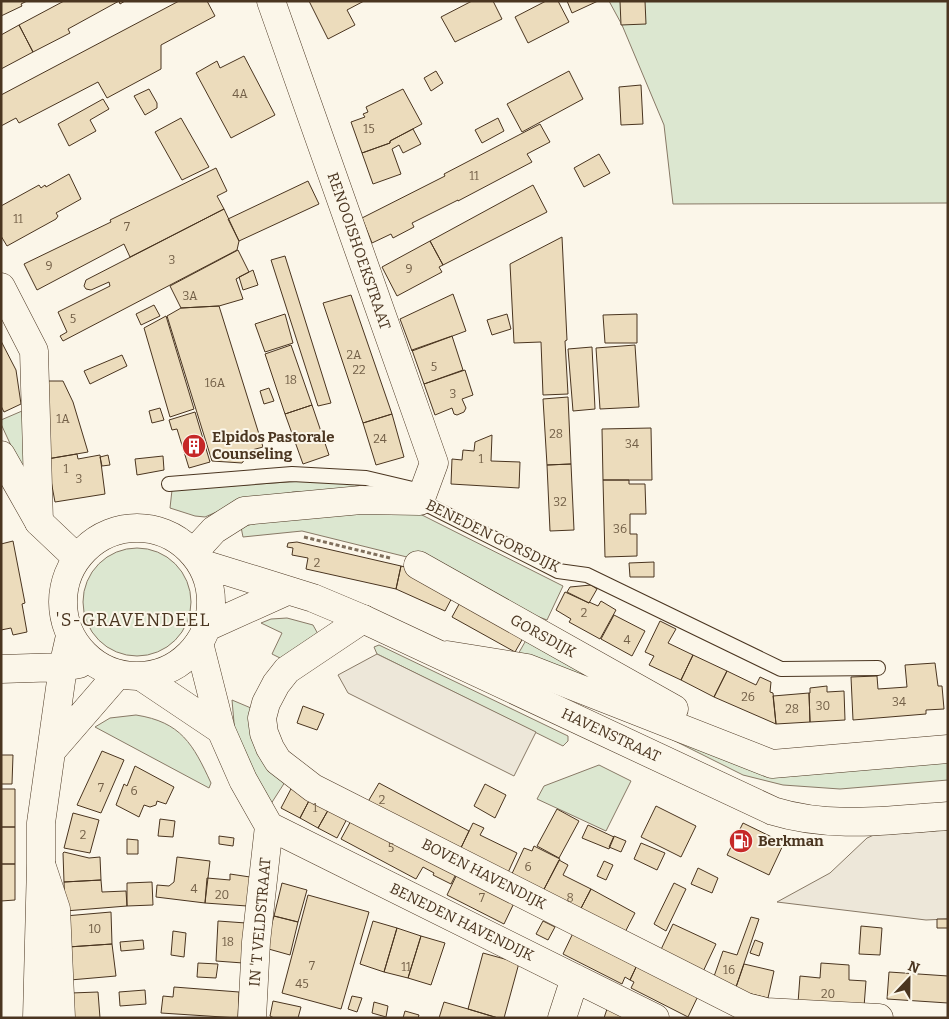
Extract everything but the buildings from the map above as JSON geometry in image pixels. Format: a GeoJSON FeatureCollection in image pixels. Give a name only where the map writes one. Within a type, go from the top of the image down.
{"type":"FeatureCollection","features":[{"type":"Feature","properties":{"kind":"street","name":"RENOOISHOEKSTRAAT"},"geometry":{"type":"LineString","coordinates":[[271,1],[434,464],[422,497]]}},
{"type":"Feature","properties":{"kind":"street"},"geometry":{"type":"LineString","coordinates":[[1,287],[34,351],[39,522]]}},
{"type":"Feature","properties":{"kind":"street"},"geometry":{"type":"LineString","coordinates":[[1,455],[39,522],[77,558]]}},
{"type":"Feature","properties":{"kind":"street","name":"BENEDEN GORSDIJK"},"geometry":{"type":"LineString","coordinates":[[196,558],[214,530],[244,511],[361,500],[422,497]]}},
{"type":"Feature","properties":{"kind":"street"},"geometry":{"type":"LineString","coordinates":[[134,528],[160,532],[183,544],[196,558],[207,578],[211,594],[211,611],[203,635],[191,654],[180,663],[155,674],[130,675],[104,669],[92,662],[70,636],[63,614],[66,578],[77,558],[86,548],[108,534],[134,528]]}},
{"type":"Feature","properties":{"kind":"street","name":"HAVENSTRAAT"},"geometry":{"type":"LineString","coordinates":[[196,558],[287,591],[313,598],[363,619],[773,810],[811,819],[838,822],[948,816]]}},
{"type":"Feature","properties":{"kind":"street","name":"GORSDIJK"},"geometry":{"type":"LineString","coordinates":[[418,565],[772,764]]}},
{"type":"Feature","properties":{"kind":"street"},"geometry":{"type":"LineString","coordinates":[[203,635],[287,591]]}},
{"type":"Feature","properties":{"kind":"street","name":"BOVEN HAVENDIJK"},"geometry":{"type":"LineString","coordinates":[[363,619],[287,670],[276,684],[266,703],[262,718],[264,733],[270,748],[278,761],[296,775],[313,788],[746,1007],[766,1012],[879,1018]]}},
{"type":"Feature","properties":{"kind":"street"},"geometry":{"type":"LineString","coordinates":[[203,635],[221,730],[243,780],[269,826]]}},
{"type":"Feature","properties":{"kind":"street"},"geometry":{"type":"LineString","coordinates":[[37,1018],[42,864],[41,823],[48,768],[53,749],[63,667],[70,636]]}},
{"type":"Feature","properties":{"kind":"street","name":"GORSDIJK"},"geometry":{"type":"LineString","coordinates":[[438,653],[527,668],[772,764],[948,749]]}},
{"type":"Feature","properties":{"kind":"street"},"geometry":{"type":"LineString","coordinates":[[1,669],[63,667],[92,662]]}},
{"type":"Feature","properties":{"kind":"street"},"geometry":{"type":"LineString","coordinates":[[130,675],[221,730]]}},
{"type":"Feature","properties":{"kind":"street"},"geometry":{"type":"LineString","coordinates":[[53,749],[130,675]]}},
{"type":"Feature","properties":{"kind":"street","name":"BENEDEN HAVENDIJK"},"geometry":{"type":"LineString","coordinates":[[269,826],[655,1018]]}},
{"type":"Feature","properties":{"kind":"street","name":"IN 'T VELDSTRAAT"},"geometry":{"type":"LineString","coordinates":[[252,1018],[256,942],[269,826]]}},
{"type":"Feature","properties":{"kind":"street"},"geometry":{"type":"LineString","coordinates":[[42,864],[56,908],[61,1018]]}},
{"type":"Feature","properties":{"kind":"street"},"geometry":{"type":"LineString","coordinates":[[562,1018],[575,978]]}},
{"type":"Feature","properties":{"kind":"lane","name":"BENEDEN GORSDIJK"},"geometry":{"type":"LineString","coordinates":[[169,484],[292,474],[366,478],[422,497],[558,570],[587,575],[781,669],[878,668]]}},
{"type":"Feature","properties":{"kind":"path"},"geometry":{"type":"LineString","coordinates":[[302,536],[418,565]]}},
{"type":"Feature","properties":{"kind":"green space"},"geometry":{"type":"Polygon","coordinates":[[[609,1],[948,1],[948,203],[673,204],[664,125],[622,25],[609,1]]]}},
{"type":"Feature","properties":{"kind":"green space"},"geometry":{"type":"Polygon","coordinates":[[[22,411],[26,478],[1,424],[1,420],[22,411]]]}},
{"type":"Feature","properties":{"kind":"green space"},"geometry":{"type":"Polygon","coordinates":[[[302,481],[345,482],[364,487],[364,491],[293,492],[228,507],[205,517],[195,516],[170,508],[172,490],[302,481]]]}},
{"type":"Feature","properties":{"kind":"green space"},"geometry":{"type":"Polygon","coordinates":[[[400,512],[420,514],[563,586],[547,620],[478,594],[419,560],[302,531],[243,537],[241,527],[293,514],[400,512]]]}},
{"type":"Feature","properties":{"kind":"green space"},"geometry":{"type":"Polygon","coordinates":[[[137,548],[158,552],[175,564],[187,581],[191,602],[187,623],[175,640],[158,652],[137,656],[116,652],[99,640],[87,623],[83,602],[87,581],[99,564],[116,552],[137,548]]]}},
{"type":"Feature","properties":{"kind":"green space"},"geometry":{"type":"Polygon","coordinates":[[[287,618],[313,625],[318,634],[288,662],[272,654],[282,633],[261,623],[271,619],[287,618]]]}},
{"type":"Feature","properties":{"kind":"green space"},"geometry":{"type":"Polygon","coordinates":[[[529,635],[618,688],[517,656],[529,635]]]}},
{"type":"Feature","properties":{"kind":"green space"},"geometry":{"type":"Polygon","coordinates":[[[379,645],[568,736],[568,741],[563,746],[377,654],[374,647],[379,645]]]}},
{"type":"Feature","properties":{"kind":"green space"},"geometry":{"type":"Polygon","coordinates":[[[232,700],[258,711],[285,782],[267,810],[235,734],[232,700]]]}},
{"type":"Feature","properties":{"kind":"green space"},"geometry":{"type":"Polygon","coordinates":[[[136,715],[164,723],[184,737],[198,757],[211,783],[209,788],[95,727],[110,718],[136,715]]]}},
{"type":"Feature","properties":{"kind":"green space"},"geometry":{"type":"Polygon","coordinates":[[[651,729],[753,753],[948,747],[948,780],[840,789],[783,785],[743,775],[651,729]]]}},
{"type":"Feature","properties":{"kind":"green space"},"geometry":{"type":"Polygon","coordinates":[[[599,765],[631,781],[606,831],[537,799],[544,786],[599,765]]]}},
{"type":"Feature","properties":{"kind":"shaded area"},"geometry":{"type":"Polygon","coordinates":[[[377,654],[536,732],[514,776],[348,693],[338,675],[377,654]]]}},
{"type":"Feature","properties":{"kind":"shaded area"},"geometry":{"type":"Polygon","coordinates":[[[948,830],[948,919],[926,920],[777,902],[830,873],[867,838],[874,835],[948,830]]]}},
{"type":"Feature","properties":{"kind":"place","name":"Elpidos Pastorale Counseling"},"geometry":{"type":"Point","coordinates":[194,446]}},
{"type":"Feature","properties":{"kind":"place","name":"Berkman"},"geometry":{"type":"Point","coordinates":[741,841]}},
{"type":"Feature","properties":{"kind":"district","name":"'S-GRAVENDEEL"},"geometry":{"type":"Point","coordinates":[133,620]}}]}
